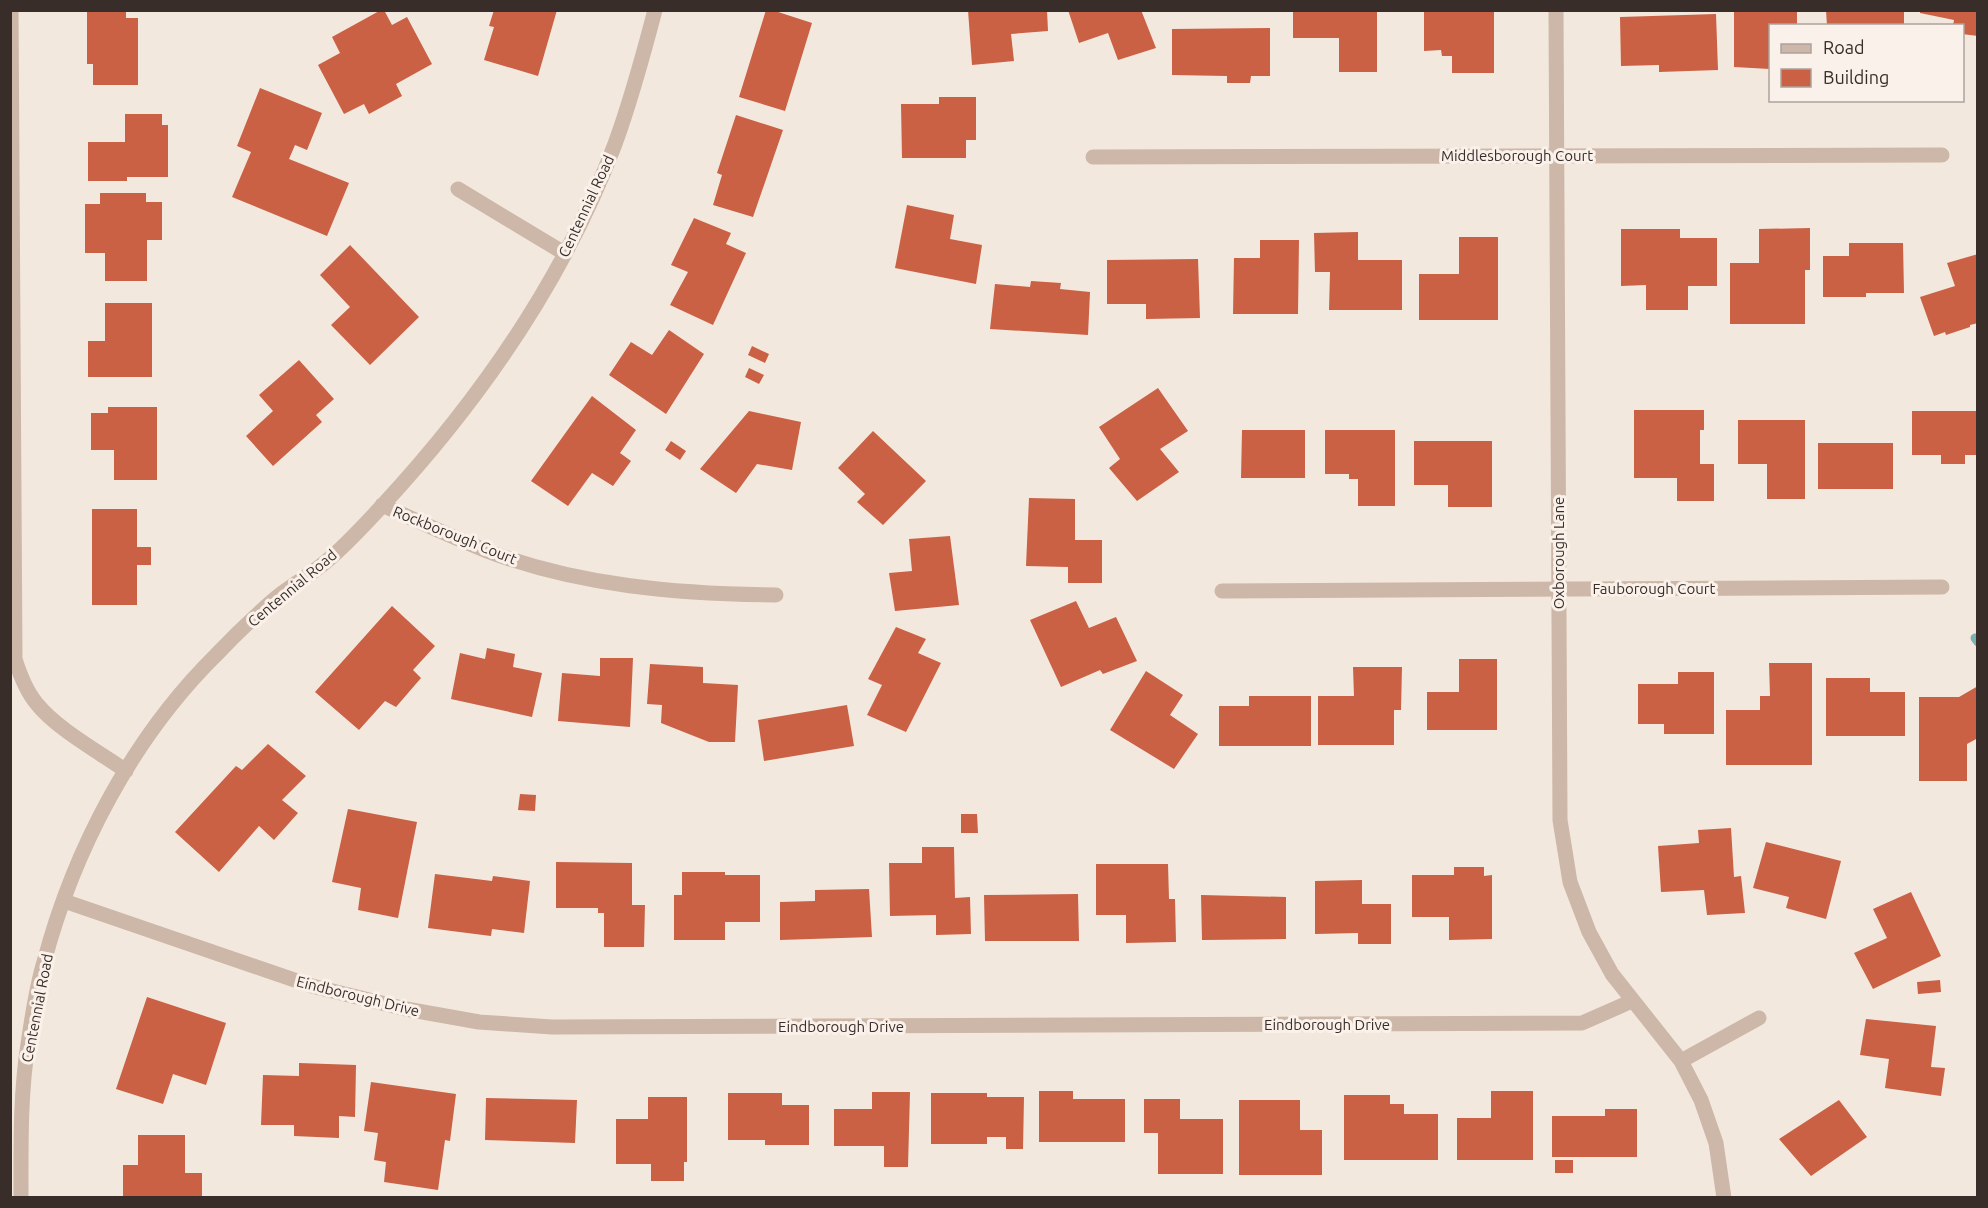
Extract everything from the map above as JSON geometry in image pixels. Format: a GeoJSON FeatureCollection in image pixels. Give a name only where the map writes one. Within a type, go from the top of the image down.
{"type":"FeatureCollection","features":[{"type":"Feature","properties":{"kind":"street"},"geometry":{"type":"LineString","coordinates":[[11,10],[15,659],[21,680],[36,704],[52,719],[126,771]]}},
{"type":"Feature","properties":{"kind":"street","name":"Centennial Road"},"geometry":{"type":"LineString","coordinates":[[21,1197],[21,1120],[27,1047],[43,963],[64,901],[95,826],[126,771],[166,712],[214,657],[276,598],[328,560],[382,505],[453,423],[507,351],[544,291],[586,212],[614,147],[637,79],[655,10]]}},
{"type":"Feature","properties":{"kind":"street","name":"Oxborough Lane"},"geometry":{"type":"LineString","coordinates":[[1556,10],[1560,820],[1570,882],[1589,932],[1612,974],[1681,1061],[1701,1100],[1716,1143],[1724,1197]]}},
{"type":"Feature","properties":{"kind":"street","name":"Middlesborough Court"},"geometry":{"type":"LineString","coordinates":[[1093,157],[1557,154],[1942,155]]}},
{"type":"Feature","properties":{"kind":"street"},"geometry":{"type":"LineString","coordinates":[[458,189],[564,253]]}},
{"type":"Feature","properties":{"kind":"street","name":"Rockborough Court"},"geometry":{"type":"LineString","coordinates":[[382,505],[488,551],[555,572],[642,589],[707,594],[776,595]]}},
{"type":"Feature","properties":{"kind":"street","name":"Fauborough Court"},"geometry":{"type":"LineString","coordinates":[[1222,591],[1942,587]]}},
{"type":"Feature","properties":{"kind":"street","name":"Eindborough Drive"},"geometry":{"type":"LineString","coordinates":[[64,901],[312,986],[406,1009],[479,1022],[541,1026],[1582,1023],[1632,1001]]}},
{"type":"Feature","properties":{"kind":"street"},"geometry":{"type":"LineString","coordinates":[[1681,1061],[1759,1018]]}},
{"type":"Feature","properties":{"kind":"building"},"geometry":{"type":"Polygon","coordinates":[[[87,10],[126,10],[126,18],[138,18],[138,85],[93,85],[93,64],[87,64],[87,10]]]}},
{"type":"Feature","properties":{"kind":"building"},"geometry":{"type":"Polygon","coordinates":[[[384,10],[392,25],[407,17],[432,64],[396,84],[402,96],[369,114],[364,104],[344,114],[318,65],[340,53],[332,37],[384,10]]]}},
{"type":"Feature","properties":{"kind":"building"},"geometry":{"type":"Polygon","coordinates":[[[494,10],[557,10],[538,76],[484,60],[494,27],[489,26],[494,10]]]}},
{"type":"Feature","properties":{"kind":"building"},"geometry":{"type":"Polygon","coordinates":[[[766,10],[812,23],[785,111],[739,97],[766,10]]]}},
{"type":"Feature","properties":{"kind":"building"},"geometry":{"type":"Polygon","coordinates":[[[968,10],[1047,10],[1048,31],[1011,34],[1014,61],[972,65],[968,10]]]}},
{"type":"Feature","properties":{"kind":"building"},"geometry":{"type":"Polygon","coordinates":[[[1068,10],[1141,10],[1156,48],[1118,60],[1108,33],[1079,43],[1068,10]]]}},
{"type":"Feature","properties":{"kind":"building"},"geometry":{"type":"Polygon","coordinates":[[[1293,10],[1377,10],[1377,72],[1339,72],[1339,38],[1293,38],[1293,10]]]}},
{"type":"Feature","properties":{"kind":"building"},"geometry":{"type":"Polygon","coordinates":[[[1424,10],[1494,10],[1494,73],[1452,73],[1452,56],[1442,56],[1441,50],[1424,51],[1424,10]]]}},
{"type":"Feature","properties":{"kind":"building"},"geometry":{"type":"Polygon","coordinates":[[[1734,10],[1797,10],[1797,24],[1769,24],[1769,69],[1734,67],[1734,10]]]}},
{"type":"Feature","properties":{"kind":"building"},"geometry":{"type":"Polygon","coordinates":[[[1826,10],[1904,10],[1904,24],[1827,24],[1826,10]]]}},
{"type":"Feature","properties":{"kind":"building"},"geometry":{"type":"Polygon","coordinates":[[[1920,10],[1978,10],[1978,36],[1964,34],[1964,24],[1953,24],[1954,20],[1920,13],[1920,10]]]}},
{"type":"Feature","properties":{"kind":"building"},"geometry":{"type":"Polygon","coordinates":[[[1716,14],[1718,70],[1659,72],[1659,65],[1621,66],[1620,17],[1716,14]]]}},
{"type":"Feature","properties":{"kind":"building"},"geometry":{"type":"Polygon","coordinates":[[[1270,28],[1270,76],[1251,76],[1250,83],[1227,83],[1227,76],[1172,75],[1172,29],[1270,28]]]}},
{"type":"Feature","properties":{"kind":"building"},"geometry":{"type":"Polygon","coordinates":[[[260,88],[322,113],[307,150],[295,145],[289,159],[349,183],[327,236],[232,197],[251,152],[237,146],[260,88]]]}},
{"type":"Feature","properties":{"kind":"building"},"geometry":{"type":"Polygon","coordinates":[[[939,97],[976,97],[976,140],[966,140],[966,158],[902,158],[901,104],[939,104],[939,97]]]}},
{"type":"Feature","properties":{"kind":"building"},"geometry":{"type":"Polygon","coordinates":[[[125,114],[162,114],[162,125],[168,125],[168,177],[127,177],[127,181],[88,181],[88,142],[125,142],[125,114]]]}},
{"type":"Feature","properties":{"kind":"building"},"geometry":{"type":"Polygon","coordinates":[[[736,115],[783,130],[753,217],[713,205],[722,175],[717,173],[736,115]]]}},
{"type":"Feature","properties":{"kind":"building"},"geometry":{"type":"Polygon","coordinates":[[[100,193],[146,193],[146,202],[162,202],[162,240],[147,240],[147,281],[105,281],[105,253],[85,253],[85,204],[100,204],[100,193]]]}},
{"type":"Feature","properties":{"kind":"building"},"geometry":{"type":"Polygon","coordinates":[[[907,205],[954,215],[950,239],[982,245],[976,284],[895,268],[907,205]]]}},
{"type":"Feature","properties":{"kind":"building"},"geometry":{"type":"Polygon","coordinates":[[[694,218],[731,233],[726,244],[746,253],[713,325],[670,305],[688,272],[671,265],[694,218]]]}},
{"type":"Feature","properties":{"kind":"building"},"geometry":{"type":"Polygon","coordinates":[[[1810,228],[1810,270],[1805,270],[1805,324],[1730,324],[1730,263],[1759,263],[1759,229],[1810,228]]]}},
{"type":"Feature","properties":{"kind":"building"},"geometry":{"type":"Polygon","coordinates":[[[1621,229],[1680,229],[1680,238],[1717,238],[1717,286],[1688,286],[1688,310],[1646,310],[1646,285],[1621,286],[1621,229]]]}},
{"type":"Feature","properties":{"kind":"building"},"geometry":{"type":"Polygon","coordinates":[[[1358,232],[1358,260],[1402,260],[1402,310],[1329,310],[1330,272],[1315,272],[1314,233],[1358,232]]]}},
{"type":"Feature","properties":{"kind":"building"},"geometry":{"type":"Polygon","coordinates":[[[1459,237],[1498,237],[1498,320],[1419,320],[1419,274],[1459,274],[1459,237]]]}},
{"type":"Feature","properties":{"kind":"building"},"geometry":{"type":"Polygon","coordinates":[[[1260,240],[1299,240],[1298,314],[1233,314],[1234,258],[1260,258],[1260,240]]]}},
{"type":"Feature","properties":{"kind":"building"},"geometry":{"type":"Polygon","coordinates":[[[1849,243],[1903,243],[1904,293],[1866,293],[1866,297],[1823,297],[1823,256],[1849,256],[1849,243]]]}},
{"type":"Feature","properties":{"kind":"building"},"geometry":{"type":"Polygon","coordinates":[[[350,245],[419,317],[370,365],[331,325],[350,307],[320,275],[350,245]]]}},
{"type":"Feature","properties":{"kind":"building"},"geometry":{"type":"Polygon","coordinates":[[[1978,254],[1978,323],[1946,335],[1945,332],[1934,336],[1920,297],[1955,286],[1947,263],[1978,254]]]}},
{"type":"Feature","properties":{"kind":"building"},"geometry":{"type":"Polygon","coordinates":[[[1198,259],[1200,318],[1146,319],[1146,304],[1107,304],[1107,260],[1198,259]]]}},
{"type":"Feature","properties":{"kind":"building"},"geometry":{"type":"Polygon","coordinates":[[[1031,281],[1061,283],[1060,289],[1090,292],[1088,335],[990,329],[995,284],[1030,287],[1031,281]]]}},
{"type":"Feature","properties":{"kind":"building"},"geometry":{"type":"Polygon","coordinates":[[[105,303],[152,303],[152,377],[88,377],[88,341],[105,341],[105,303]]]}},
{"type":"Feature","properties":{"kind":"building"},"geometry":{"type":"Polygon","coordinates":[[[669,330],[704,354],[666,414],[609,375],[631,342],[652,355],[669,330]]]}},
{"type":"Feature","properties":{"kind":"building"},"geometry":{"type":"Polygon","coordinates":[[[752,346],[769,354],[765,363],[748,355],[752,346]]]}},
{"type":"Feature","properties":{"kind":"building"},"geometry":{"type":"Polygon","coordinates":[[[299,360],[334,399],[316,415],[322,422],[273,466],[246,436],[273,411],[259,395],[299,360]]]}},
{"type":"Feature","properties":{"kind":"building"},"geometry":{"type":"Polygon","coordinates":[[[749,368],[764,375],[759,384],[745,377],[749,368]]]}},
{"type":"Feature","properties":{"kind":"building"},"geometry":{"type":"Polygon","coordinates":[[[1158,388],[1188,431],[1160,449],[1179,472],[1137,501],[1109,468],[1120,459],[1099,427],[1158,388]]]}},
{"type":"Feature","properties":{"kind":"building"},"geometry":{"type":"Polygon","coordinates":[[[592,396],[636,430],[620,453],[631,461],[613,486],[592,473],[568,506],[531,481],[592,396]]]}},
{"type":"Feature","properties":{"kind":"building"},"geometry":{"type":"Polygon","coordinates":[[[108,407],[157,407],[157,480],[114,480],[114,450],[91,450],[91,413],[108,413],[108,407]]]}},
{"type":"Feature","properties":{"kind":"building"},"geometry":{"type":"Polygon","coordinates":[[[1634,410],[1704,410],[1704,430],[1700,430],[1700,464],[1714,464],[1714,501],[1677,501],[1677,478],[1634,478],[1634,410]]]}},
{"type":"Feature","properties":{"kind":"building"},"geometry":{"type":"Polygon","coordinates":[[[749,411],[801,422],[792,470],[757,464],[736,493],[700,469],[749,411]]]}},
{"type":"Feature","properties":{"kind":"building"},"geometry":{"type":"Polygon","coordinates":[[[1912,411],[1978,411],[1978,455],[1965,455],[1965,464],[1941,464],[1941,455],[1912,455],[1912,411]]]}},
{"type":"Feature","properties":{"kind":"building"},"geometry":{"type":"Polygon","coordinates":[[[1738,420],[1805,420],[1805,499],[1767,499],[1767,464],[1738,464],[1738,420]]]}},
{"type":"Feature","properties":{"kind":"building"},"geometry":{"type":"Polygon","coordinates":[[[1242,430],[1305,430],[1305,478],[1241,478],[1242,430]]]}},
{"type":"Feature","properties":{"kind":"building"},"geometry":{"type":"Polygon","coordinates":[[[1325,430],[1395,430],[1395,506],[1358,506],[1358,479],[1349,479],[1349,474],[1325,474],[1325,430]]]}},
{"type":"Feature","properties":{"kind":"building"},"geometry":{"type":"Polygon","coordinates":[[[873,431],[926,481],[883,525],[857,502],[865,494],[838,468],[873,431]]]}},
{"type":"Feature","properties":{"kind":"building"},"geometry":{"type":"Polygon","coordinates":[[[671,441],[686,451],[680,460],[665,450],[671,441]]]}},
{"type":"Feature","properties":{"kind":"building"},"geometry":{"type":"Polygon","coordinates":[[[1414,441],[1492,441],[1492,507],[1448,507],[1448,485],[1414,485],[1414,441]]]}},
{"type":"Feature","properties":{"kind":"building"},"geometry":{"type":"Polygon","coordinates":[[[1818,443],[1893,443],[1893,489],[1818,489],[1818,443]]]}},
{"type":"Feature","properties":{"kind":"building"},"geometry":{"type":"Polygon","coordinates":[[[1029,498],[1075,499],[1075,540],[1102,540],[1102,583],[1068,583],[1068,567],[1026,566],[1029,498]]]}},
{"type":"Feature","properties":{"kind":"building"},"geometry":{"type":"Polygon","coordinates":[[[92,509],[137,509],[137,547],[151,547],[151,565],[137,565],[137,605],[92,605],[92,509]]]}},
{"type":"Feature","properties":{"kind":"building"},"geometry":{"type":"Polygon","coordinates":[[[950,536],[959,605],[895,611],[889,573],[912,571],[909,539],[950,536]]]}},
{"type":"Feature","properties":{"kind":"building"},"geometry":{"type":"Polygon","coordinates":[[[1076,601],[1089,628],[1116,617],[1137,661],[1103,674],[1100,670],[1061,687],[1030,620],[1076,601]]]}},
{"type":"Feature","properties":{"kind":"building"},"geometry":{"type":"Polygon","coordinates":[[[392,606],[435,646],[413,670],[421,678],[396,707],[385,701],[359,730],[315,692],[392,606]]]}},
{"type":"Feature","properties":{"kind":"building"},"geometry":{"type":"Polygon","coordinates":[[[896,627],[926,639],[918,653],[941,663],[906,732],[867,715],[882,685],[868,679],[896,627]]]}},
{"type":"Feature","properties":{"kind":"building"},"geometry":{"type":"Polygon","coordinates":[[[487,648],[515,654],[513,667],[542,673],[532,717],[451,699],[460,653],[485,659],[487,648]]]}},
{"type":"Feature","properties":{"kind":"building"},"geometry":{"type":"Polygon","coordinates":[[[600,658],[633,658],[630,727],[558,721],[562,673],[600,676],[600,658]]]}},
{"type":"Feature","properties":{"kind":"building"},"geometry":{"type":"Polygon","coordinates":[[[1459,659],[1497,659],[1497,730],[1427,730],[1427,692],[1459,692],[1459,659]]]}},
{"type":"Feature","properties":{"kind":"building"},"geometry":{"type":"Polygon","coordinates":[[[1769,663],[1812,663],[1812,765],[1726,765],[1726,710],[1760,710],[1760,696],[1770,696],[1769,663]]]}},
{"type":"Feature","properties":{"kind":"building"},"geometry":{"type":"Polygon","coordinates":[[[650,664],[703,667],[703,683],[738,685],[735,742],[709,742],[661,723],[662,705],[647,704],[650,664]]]}},
{"type":"Feature","properties":{"kind":"building"},"geometry":{"type":"Polygon","coordinates":[[[1353,667],[1402,667],[1401,710],[1394,710],[1394,745],[1318,745],[1318,696],[1354,696],[1353,667]]]}},
{"type":"Feature","properties":{"kind":"building"},"geometry":{"type":"Polygon","coordinates":[[[1146,671],[1183,695],[1170,715],[1198,734],[1174,769],[1110,730],[1146,671]]]}},
{"type":"Feature","properties":{"kind":"building"},"geometry":{"type":"Polygon","coordinates":[[[1678,672],[1714,672],[1714,734],[1664,734],[1664,724],[1638,724],[1638,684],[1678,684],[1678,672]]]}},
{"type":"Feature","properties":{"kind":"building"},"geometry":{"type":"Polygon","coordinates":[[[1826,678],[1870,678],[1870,692],[1905,692],[1905,736],[1826,736],[1826,678]]]}},
{"type":"Feature","properties":{"kind":"building"},"geometry":{"type":"Polygon","coordinates":[[[1978,686],[1978,738],[1967,744],[1967,781],[1919,781],[1919,697],[1959,697],[1978,686]]]}},
{"type":"Feature","properties":{"kind":"building"},"geometry":{"type":"Polygon","coordinates":[[[1249,696],[1311,696],[1311,746],[1219,746],[1219,706],[1249,706],[1249,696]]]}},
{"type":"Feature","properties":{"kind":"building"},"geometry":{"type":"Polygon","coordinates":[[[847,705],[854,746],[764,761],[758,720],[847,705]]]}},
{"type":"Feature","properties":{"kind":"building"},"geometry":{"type":"Polygon","coordinates":[[[268,744],[306,776],[282,800],[298,813],[274,840],[259,826],[219,872],[175,832],[236,766],[242,770],[268,744]]]}},
{"type":"Feature","properties":{"kind":"building"},"geometry":{"type":"Polygon","coordinates":[[[520,794],[536,795],[535,811],[518,810],[520,794]]]}},
{"type":"Feature","properties":{"kind":"building"},"geometry":{"type":"Polygon","coordinates":[[[348,809],[417,822],[398,918],[358,910],[361,888],[332,882],[348,809]]]}},
{"type":"Feature","properties":{"kind":"building"},"geometry":{"type":"Polygon","coordinates":[[[961,814],[977,814],[978,833],[961,833],[961,814]]]}},
{"type":"Feature","properties":{"kind":"building"},"geometry":{"type":"Polygon","coordinates":[[[1731,828],[1734,877],[1741,876],[1745,913],[1707,915],[1704,890],[1661,892],[1658,846],[1699,843],[1698,830],[1731,828]]]}},
{"type":"Feature","properties":{"kind":"building"},"geometry":{"type":"Polygon","coordinates":[[[1766,842],[1841,861],[1826,919],[1786,908],[1789,897],[1753,888],[1766,842]]]}},
{"type":"Feature","properties":{"kind":"building"},"geometry":{"type":"Polygon","coordinates":[[[922,847],[954,847],[955,898],[970,897],[971,934],[936,935],[936,915],[890,916],[889,863],[922,863],[922,847]]]}},
{"type":"Feature","properties":{"kind":"building"},"geometry":{"type":"Polygon","coordinates":[[[556,862],[632,863],[632,905],[645,905],[644,947],[604,947],[604,913],[598,913],[598,908],[556,908],[556,862]]]}},
{"type":"Feature","properties":{"kind":"building"},"geometry":{"type":"Polygon","coordinates":[[[1096,864],[1168,864],[1169,899],[1175,899],[1176,942],[1126,943],[1126,915],[1096,915],[1096,864]]]}},
{"type":"Feature","properties":{"kind":"building"},"geometry":{"type":"Polygon","coordinates":[[[1454,867],[1484,867],[1484,876],[1492,875],[1492,939],[1449,940],[1449,917],[1412,917],[1412,875],[1454,875],[1454,867]]]}},
{"type":"Feature","properties":{"kind":"building"},"geometry":{"type":"Polygon","coordinates":[[[682,872],[760,875],[760,922],[725,922],[725,940],[674,940],[674,895],[682,895],[682,872]]]}},
{"type":"Feature","properties":{"kind":"building"},"geometry":{"type":"Polygon","coordinates":[[[435,874],[492,881],[493,876],[530,881],[524,933],[492,929],[491,936],[428,928],[435,874]]]}},
{"type":"Feature","properties":{"kind":"building"},"geometry":{"type":"Polygon","coordinates":[[[1362,880],[1362,904],[1391,904],[1391,944],[1358,944],[1358,933],[1315,934],[1315,881],[1362,880]]]}},
{"type":"Feature","properties":{"kind":"building"},"geometry":{"type":"Polygon","coordinates":[[[869,889],[872,937],[780,940],[780,902],[815,901],[815,890],[869,889]]]}},
{"type":"Feature","properties":{"kind":"building"},"geometry":{"type":"Polygon","coordinates":[[[1911,892],[1941,956],[1873,989],[1854,953],[1887,938],[1873,909],[1911,892]]]}},
{"type":"Feature","properties":{"kind":"building"},"geometry":{"type":"Polygon","coordinates":[[[1078,894],[1079,941],[985,941],[984,895],[1078,894]]]}},
{"type":"Feature","properties":{"kind":"building"},"geometry":{"type":"Polygon","coordinates":[[[1201,895],[1286,897],[1286,939],[1202,940],[1201,895]]]}},
{"type":"Feature","properties":{"kind":"building"},"geometry":{"type":"Polygon","coordinates":[[[1940,980],[1941,992],[1918,994],[1917,982],[1940,980]]]}},
{"type":"Feature","properties":{"kind":"building"},"geometry":{"type":"Polygon","coordinates":[[[147,997],[226,1023],[206,1085],[173,1074],[163,1104],[116,1089],[147,997]]]}},
{"type":"Feature","properties":{"kind":"building"},"geometry":{"type":"Polygon","coordinates":[[[1866,1019],[1936,1026],[1931,1067],[1945,1068],[1941,1096],[1885,1088],[1889,1059],[1860,1055],[1866,1019]]]}},
{"type":"Feature","properties":{"kind":"building"},"geometry":{"type":"Polygon","coordinates":[[[299,1063],[356,1065],[355,1117],[339,1116],[339,1138],[294,1136],[294,1125],[261,1125],[263,1075],[299,1076],[299,1063]]]}},
{"type":"Feature","properties":{"kind":"building"},"geometry":{"type":"Polygon","coordinates":[[[371,1082],[456,1094],[450,1141],[445,1140],[438,1190],[384,1182],[386,1162],[374,1160],[378,1133],[364,1131],[371,1082]]]}},
{"type":"Feature","properties":{"kind":"building"},"geometry":{"type":"Polygon","coordinates":[[[1039,1091],[1073,1091],[1073,1099],[1125,1099],[1125,1142],[1039,1142],[1039,1091]]]}},
{"type":"Feature","properties":{"kind":"building"},"geometry":{"type":"Polygon","coordinates":[[[1491,1091],[1533,1091],[1533,1160],[1457,1160],[1457,1118],[1491,1118],[1491,1091]]]}},
{"type":"Feature","properties":{"kind":"building"},"geometry":{"type":"Polygon","coordinates":[[[872,1092],[910,1092],[908,1167],[884,1167],[884,1146],[834,1146],[834,1109],[872,1109],[872,1092]]]}},
{"type":"Feature","properties":{"kind":"building"},"geometry":{"type":"Polygon","coordinates":[[[728,1093],[782,1093],[782,1105],[809,1105],[809,1145],[765,1145],[765,1140],[728,1140],[728,1093]]]}},
{"type":"Feature","properties":{"kind":"building"},"geometry":{"type":"Polygon","coordinates":[[[931,1093],[987,1093],[987,1097],[1024,1097],[1023,1149],[1006,1149],[1006,1137],[987,1137],[987,1144],[931,1144],[931,1093]]]}},
{"type":"Feature","properties":{"kind":"building"},"geometry":{"type":"Polygon","coordinates":[[[1344,1095],[1390,1095],[1390,1104],[1404,1104],[1404,1114],[1438,1114],[1438,1160],[1344,1160],[1344,1095]]]}},
{"type":"Feature","properties":{"kind":"building"},"geometry":{"type":"Polygon","coordinates":[[[648,1097],[687,1097],[687,1162],[684,1162],[684,1181],[651,1181],[651,1164],[616,1164],[616,1119],[648,1119],[648,1097]]]}},
{"type":"Feature","properties":{"kind":"building"},"geometry":{"type":"Polygon","coordinates":[[[486,1098],[577,1100],[575,1143],[485,1140],[486,1098]]]}},
{"type":"Feature","properties":{"kind":"building"},"geometry":{"type":"Polygon","coordinates":[[[1144,1099],[1180,1099],[1180,1119],[1223,1119],[1223,1174],[1158,1174],[1158,1133],[1144,1133],[1144,1099]]]}},
{"type":"Feature","properties":{"kind":"building"},"geometry":{"type":"Polygon","coordinates":[[[1239,1100],[1300,1100],[1300,1130],[1322,1130],[1322,1175],[1239,1175],[1239,1100]]]}},
{"type":"Feature","properties":{"kind":"building"},"geometry":{"type":"Polygon","coordinates":[[[1839,1100],[1867,1137],[1811,1176],[1779,1139],[1839,1100]]]}},
{"type":"Feature","properties":{"kind":"building"},"geometry":{"type":"Polygon","coordinates":[[[1605,1109],[1637,1109],[1637,1157],[1552,1157],[1552,1116],[1605,1116],[1605,1109]]]}},
{"type":"Feature","properties":{"kind":"building"},"geometry":{"type":"Polygon","coordinates":[[[138,1135],[185,1135],[185,1173],[202,1173],[202,1198],[123,1198],[123,1165],[138,1165],[138,1135]]]}},
{"type":"Feature","properties":{"kind":"building"},"geometry":{"type":"Polygon","coordinates":[[[1555,1160],[1573,1160],[1573,1173],[1555,1173],[1555,1160]]]}},
{"type":"Feature","properties":{"kind":"waterway"},"geometry":{"type":"LineString","coordinates":[[1975,638],[1978,642]]}}]}
